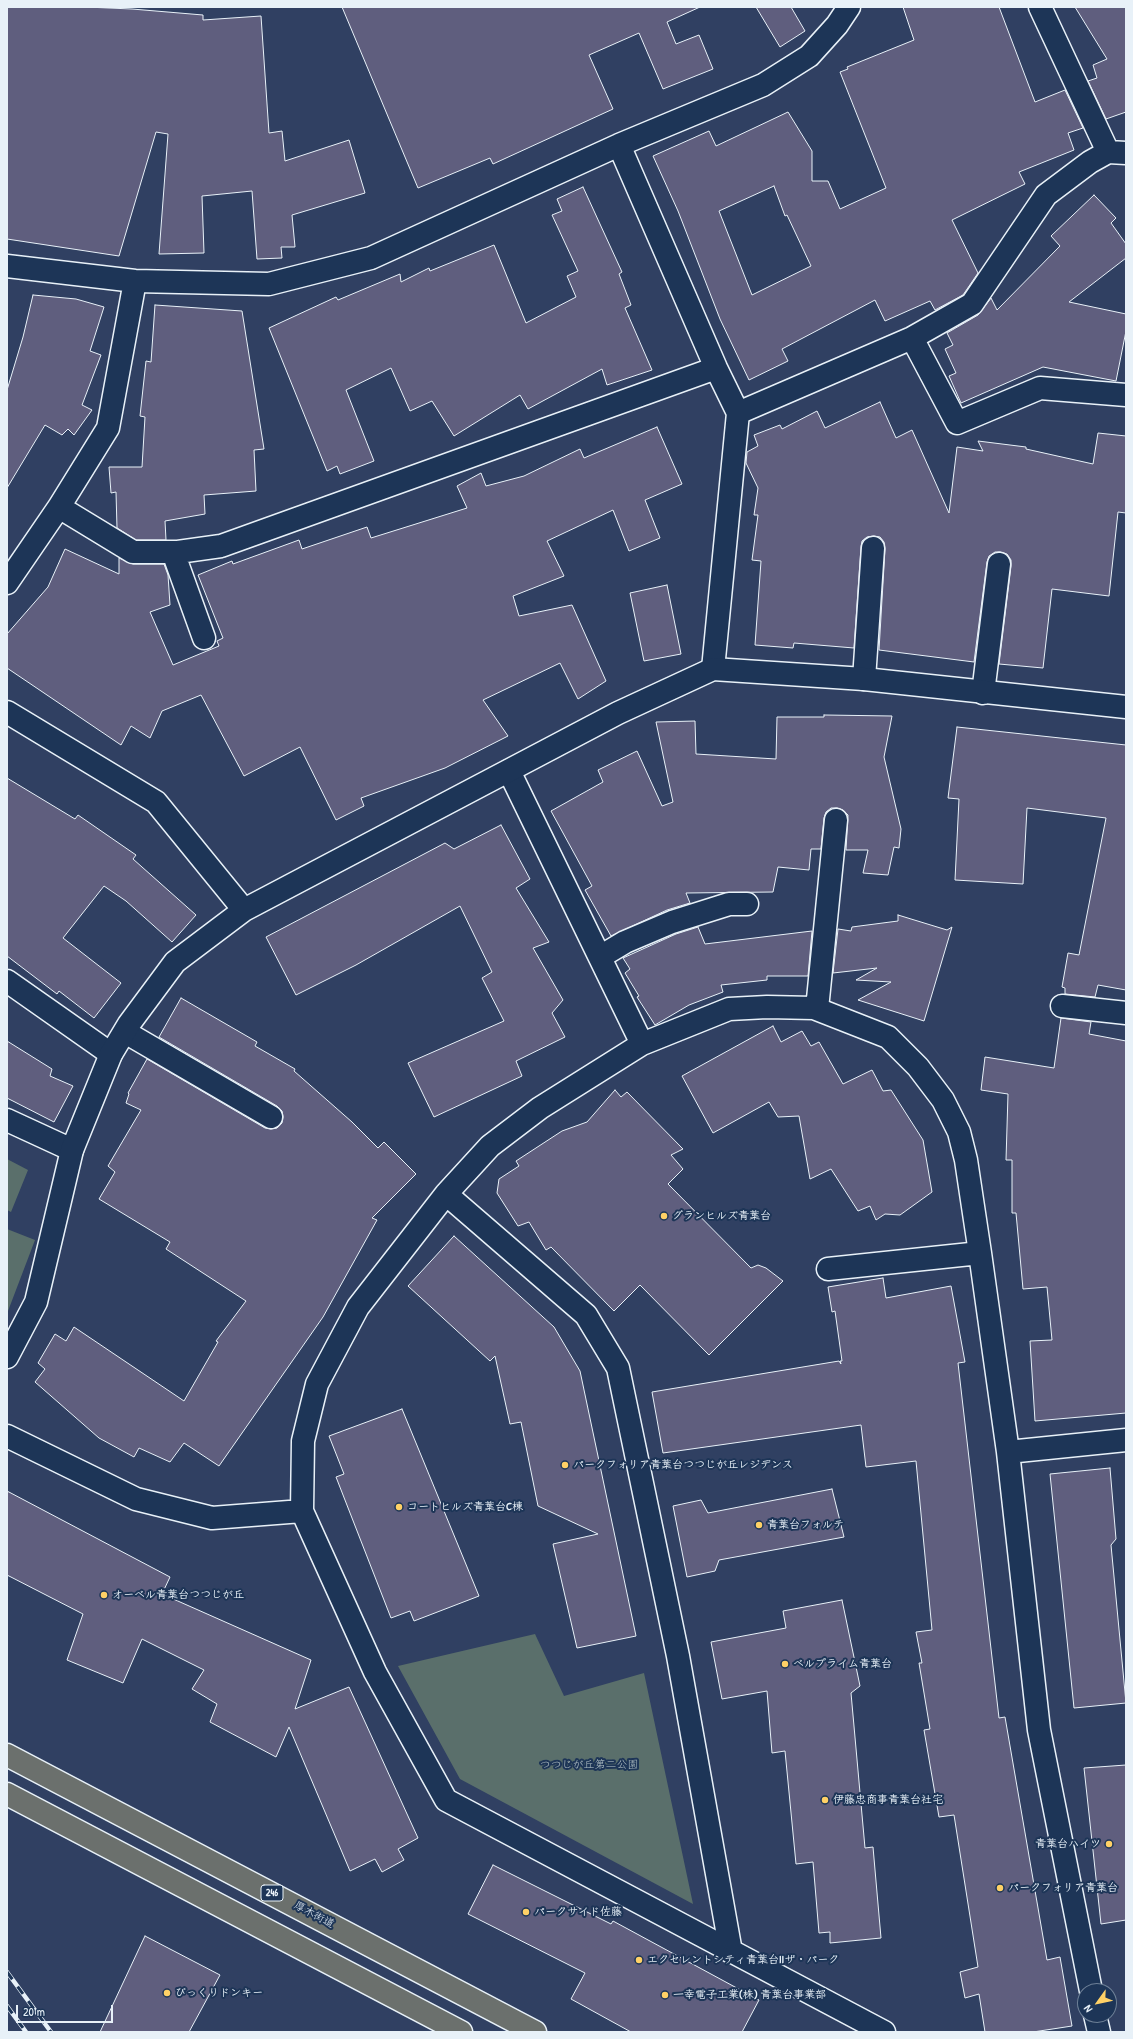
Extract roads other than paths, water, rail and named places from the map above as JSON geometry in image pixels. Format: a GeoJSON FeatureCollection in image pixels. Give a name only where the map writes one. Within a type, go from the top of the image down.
{"type":"FeatureCollection","features":[{"type":"Feature","properties":{"kind":"highway","name":"厚木街道"},"geometry":{"type":"LineString","coordinates":[[7,1755],[535,2032]]}},
{"type":"Feature","properties":{"kind":"highway"},"geometry":{"type":"LineString","coordinates":[[7,1794],[461,2032]]}},
{"type":"Feature","properties":{"kind":"street"},"geometry":{"type":"LineString","coordinates":[[7,266],[135,281],[269,284],[371,258],[619,145],[763,85],[809,56],[837,25],[850,7]]}},
{"type":"Feature","properties":{"kind":"street"},"geometry":{"type":"LineString","coordinates":[[738,413],[912,338],[972,304],[1046,194],[1090,162],[1117,153],[1040,7]]}},
{"type":"Feature","properties":{"kind":"street"},"geometry":{"type":"LineString","coordinates":[[619,145],[716,368],[738,413],[713,669]]}},
{"type":"Feature","properties":{"kind":"street"},"geometry":{"type":"LineString","coordinates":[[7,583],[59,507],[108,428],[135,281]]}},
{"type":"Feature","properties":{"kind":"street"},"geometry":{"type":"LineString","coordinates":[[912,338],[957,423],[1040,388],[1126,395]]}},
{"type":"Feature","properties":{"kind":"street"},"geometry":{"type":"LineString","coordinates":[[59,507],[133,552],[173,552],[221,546],[716,368]]}},
{"type":"Feature","properties":{"kind":"street"},"geometry":{"type":"LineString","coordinates":[[864,679],[873,548]]}},
{"type":"Feature","properties":{"kind":"street"},"geometry":{"type":"LineString","coordinates":[[173,552],[204,638]]}},
{"type":"Feature","properties":{"kind":"street"},"geometry":{"type":"LineString","coordinates":[[983,693],[999,564]]}},
{"type":"Feature","properties":{"kind":"street"},"geometry":{"type":"LineString","coordinates":[[7,1357],[36,1302],[72,1150],[111,1054],[175,962],[244,910],[618,713],[713,669],[864,679],[983,693],[1126,707]]}},
{"type":"Feature","properties":{"kind":"street"},"geometry":{"type":"LineString","coordinates":[[7,712],[156,802],[244,910]]}},
{"type":"Feature","properties":{"kind":"street"},"geometry":{"type":"LineString","coordinates":[[509,771],[642,1044]]}},
{"type":"Feature","properties":{"kind":"street"},"geometry":{"type":"LineString","coordinates":[[817,1009],[836,820]]}},
{"type":"Feature","properties":{"kind":"street"},"geometry":{"type":"LineString","coordinates":[[600,957],[625,942],[672,922],[729,904],[747,904]]}},
{"type":"Feature","properties":{"kind":"street"},"geometry":{"type":"LineString","coordinates":[[7,981],[111,1054]]}},
{"type":"Feature","properties":{"kind":"street"},"geometry":{"type":"LineString","coordinates":[[1062,1006],[1126,1013]]}},
{"type":"Feature","properties":{"kind":"street"},"geometry":{"type":"LineString","coordinates":[[884,2032],[788,1980],[730,1952],[446,1800],[375,1672],[302,1511],[303,1440],[317,1384],[358,1307],[446,1194],[490,1146],[540,1108],[642,1044],[729,1010],[767,1007],[817,1009],[888,1037],[918,1067],[943,1100],[958,1132],[966,1160],[1008,1452],[1039,1730],[1089,1983]]}},
{"type":"Feature","properties":{"kind":"street"},"geometry":{"type":"LineString","coordinates":[[125,1032],[271,1117]]}},
{"type":"Feature","properties":{"kind":"street"},"geometry":{"type":"LineString","coordinates":[[7,1120],[72,1150]]}},
{"type":"Feature","properties":{"kind":"street"},"geometry":{"type":"LineString","coordinates":[[446,1194],[586,1315],[618,1368],[678,1656],[730,1952]]}},
{"type":"Feature","properties":{"kind":"street"},"geometry":{"type":"LineString","coordinates":[[828,1269],[980,1253]]}},
{"type":"Feature","properties":{"kind":"street"},"geometry":{"type":"LineString","coordinates":[[7,1436],[136,1499],[212,1518],[302,1511]]}},
{"type":"Feature","properties":{"kind":"street"},"geometry":{"type":"LineString","coordinates":[[1008,1452],[1126,1440]]}},
{"type":"Feature","properties":{"kind":"railway"},"geometry":{"type":"LineString","coordinates":[[7,1972],[51,2032]]}},
{"type":"Feature","properties":{"kind":"railway"},"geometry":{"type":"LineString","coordinates":[[7,2006],[26,2032]]}},
{"type":"Feature","properties":{"kind":"place","name":"グランヒルズ青葉台"},"geometry":{"type":"Point","coordinates":[664,1216]}},
{"type":"Feature","properties":{"kind":"place","name":"パークフォリア青葉台つつじが丘レジデンス"},"geometry":{"type":"Point","coordinates":[565,1465]}},
{"type":"Feature","properties":{"kind":"place","name":"コートヒルズ青葉台C棟"},"geometry":{"type":"Point","coordinates":[399,1507]}},
{"type":"Feature","properties":{"kind":"place","name":"青葉台フォルテ"},"geometry":{"type":"Point","coordinates":[759,1525]}},
{"type":"Feature","properties":{"kind":"place","name":"オーベル青葉台つつじが丘"},"geometry":{"type":"Point","coordinates":[104,1595]}},
{"type":"Feature","properties":{"kind":"place","name":"ベルプライム青葉台"},"geometry":{"type":"Point","coordinates":[785,1664]}},
{"type":"Feature","properties":{"kind":"place","name":"伊藤忠商事青葉台社宅"},"geometry":{"type":"Point","coordinates":[825,1800]}},
{"type":"Feature","properties":{"kind":"place","name":"青葉台ハイツ"},"geometry":{"type":"Point","coordinates":[1109,1844]}},
{"type":"Feature","properties":{"kind":"place","name":"パークフォリア青葉台"},"geometry":{"type":"Point","coordinates":[1000,1888]}},
{"type":"Feature","properties":{"kind":"place","name":"パークサイド佐藤"},"geometry":{"type":"Point","coordinates":[526,1912]}},
{"type":"Feature","properties":{"kind":"place","name":"エクセレントシティ青葉台IIザ・パーク"},"geometry":{"type":"Point","coordinates":[639,1960]}},
{"type":"Feature","properties":{"kind":"place","name":"びっくりドンキー"},"geometry":{"type":"Point","coordinates":[167,1993]}},
{"type":"Feature","properties":{"kind":"place","name":"一幸電子工業(株) 青葉台事業部"},"geometry":{"type":"Point","coordinates":[665,1995]}},
{"type":"Feature","properties":{"kind":"park label","name":"つつじが丘第二公園"},"geometry":{"type":"Point","coordinates":[589,1765]}}]}
